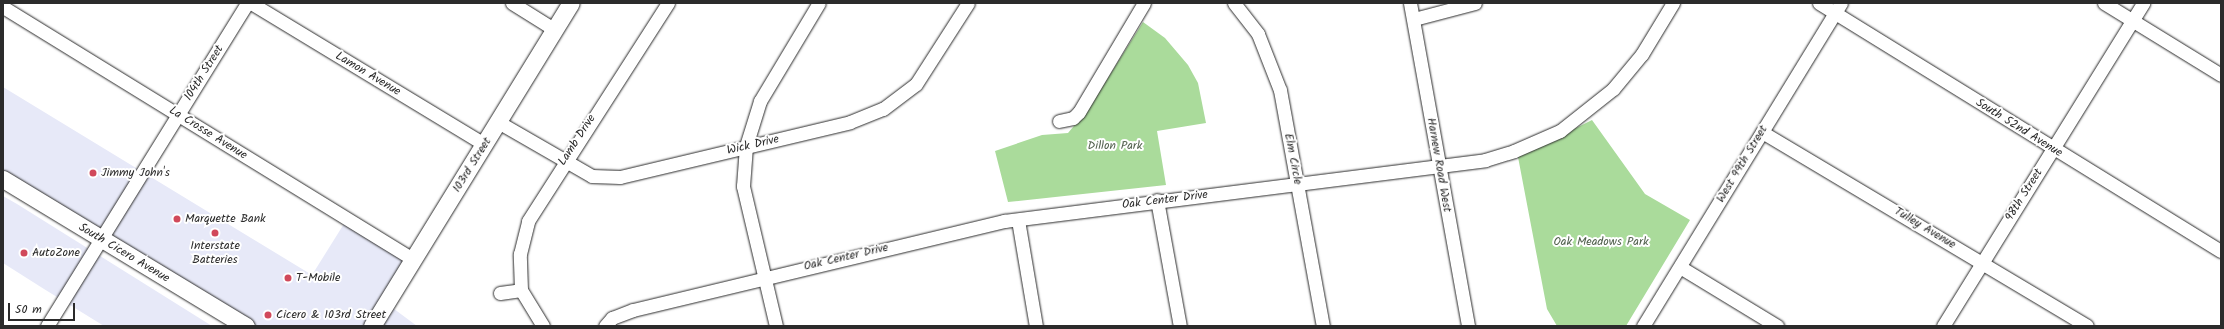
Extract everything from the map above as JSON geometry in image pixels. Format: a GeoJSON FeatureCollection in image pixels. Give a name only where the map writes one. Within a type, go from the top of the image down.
{"type":"FeatureCollection","features":[{"type":"Feature","properties":{"kind":"main road","name":"103rd Street"},"geometry":{"type":"LineString","coordinates":[[372,326],[571,3]]}},
{"type":"Feature","properties":{"kind":"main road","name":"South Cicero Avenue"},"geometry":{"type":"LineString","coordinates":[[3,179],[246,326]]}},
{"type":"Feature","properties":{"kind":"street","name":"104th Street"},"geometry":{"type":"LineString","coordinates":[[47,326],[247,3]]}},
{"type":"Feature","properties":{"kind":"street","name":"Lamon Avenue"},"geometry":{"type":"LineString","coordinates":[[251,3],[484,144]]}},
{"type":"Feature","properties":{"kind":"street"},"geometry":{"type":"LineString","coordinates":[[512,3],[555,30]]}},
{"type":"Feature","properties":{"kind":"street","name":"Lamb Drive"},"geometry":{"type":"LineString","coordinates":[[543,326],[521,290],[520,254],[528,221],[564,160],[668,3]]}},
{"type":"Feature","properties":{"kind":"street"},"geometry":{"type":"LineString","coordinates":[[776,326],[743,186],[746,146],[760,101],[819,3]]}},
{"type":"Feature","properties":{"kind":"street","name":"Wick Drive"},"geometry":{"type":"LineString","coordinates":[[498,122],[592,176],[620,177],[850,122],[894,102],[916,84],[968,3]]}},
{"type":"Feature","properties":{"kind":"street"},"geometry":{"type":"LineString","coordinates":[[1059,121],[1073,118],[1078,112],[1144,3]]}},
{"type":"Feature","properties":{"kind":"street","name":"Elm Circle"},"geometry":{"type":"LineString","coordinates":[[1234,3],[1258,34],[1280,90],[1323,326]]}},
{"type":"Feature","properties":{"kind":"street","name":"Harnew Road West"},"geometry":{"type":"LineString","coordinates":[[1410,3],[1468,326]]}},
{"type":"Feature","properties":{"kind":"street"},"geometry":{"type":"LineString","coordinates":[[1414,19],[1475,3]]}},
{"type":"Feature","properties":{"kind":"street","name":"Oak Center Drive"},"geometry":{"type":"LineString","coordinates":[[605,326],[632,310],[764,276],[1018,220],[1157,200],[1484,160],[1514,152],[1578,119],[1627,74],[1673,3]]}},
{"type":"Feature","properties":{"kind":"street","name":"South 52nd Avenue"},"geometry":{"type":"LineString","coordinates":[[1818,3],[1838,8],[2053,148],[2221,251]]}},
{"type":"Feature","properties":{"kind":"street"},"geometry":{"type":"LineString","coordinates":[[2104,3],[2221,74]]}},
{"type":"Feature","properties":{"kind":"street","name":"98th Street"},"geometry":{"type":"LineString","coordinates":[[1943,326],[2143,3]]}},
{"type":"Feature","properties":{"kind":"street","name":"La Crosse Avenue"},"geometry":{"type":"LineString","coordinates":[[3,7],[413,259]]}},
{"type":"Feature","properties":{"kind":"street","name":"West 99th Street"},"geometry":{"type":"LineString","coordinates":[[1643,326],[1838,8]]}},
{"type":"Feature","properties":{"kind":"street","name":"Tulley Avenue"},"geometry":{"type":"LineString","coordinates":[[1762,132],[2087,326]]}},
{"type":"Feature","properties":{"kind":"street"},"geometry":{"type":"LineString","coordinates":[[1157,200],[1180,326]]}},
{"type":"Feature","properties":{"kind":"street"},"geometry":{"type":"LineString","coordinates":[[1018,220],[1036,326]]}},
{"type":"Feature","properties":{"kind":"street"},"geometry":{"type":"LineString","coordinates":[[1680,267],[1777,326]]}},
{"type":"Feature","properties":{"kind":"street"},"geometry":{"type":"LineString","coordinates":[[500,294],[521,290]]}},
{"type":"Feature","properties":{"kind":"shaded area"},"geometry":{"type":"Polygon","coordinates":[[[3,87],[312,275],[347,219],[413,259],[386,303],[417,326],[246,326],[3,179],[3,87]]]}},
{"type":"Feature","properties":{"kind":"shaded area"},"geometry":{"type":"Polygon","coordinates":[[[3,196],[212,326],[104,326],[44,289],[3,263],[3,196]]]}},
{"type":"Feature","properties":{"kind":"green space","name":"Dillon Park"},"geometry":{"type":"Polygon","coordinates":[[[1143,22],[1165,38],[1188,65],[1198,83],[1206,123],[1157,131],[1166,185],[1008,202],[995,151],[1042,135],[1068,133],[1089,108],[1143,22]]]}},
{"type":"Feature","properties":{"kind":"green space","name":"Oak Meadows Park"},"geometry":{"type":"Polygon","coordinates":[[[1592,120],[1645,194],[1690,220],[1626,326],[1557,326],[1547,309],[1518,157],[1592,120]]]}},
{"type":"Feature","properties":{"kind":"place","name":"Jimmy John's"},"geometry":{"type":"Point","coordinates":[93,173]}},
{"type":"Feature","properties":{"kind":"place","name":"Marquette Bank"},"geometry":{"type":"Point","coordinates":[177,219]}},
{"type":"Feature","properties":{"kind":"place","name":"Interstate Batteries"},"geometry":{"type":"Point","coordinates":[215,233]}},
{"type":"Feature","properties":{"kind":"place","name":"AutoZone"},"geometry":{"type":"Point","coordinates":[24,253]}},
{"type":"Feature","properties":{"kind":"place","name":"T-Mobile"},"geometry":{"type":"Point","coordinates":[288,278]}},
{"type":"Feature","properties":{"kind":"place","name":"Cicero & 103rd Street"},"geometry":{"type":"Point","coordinates":[268,315]}}]}
